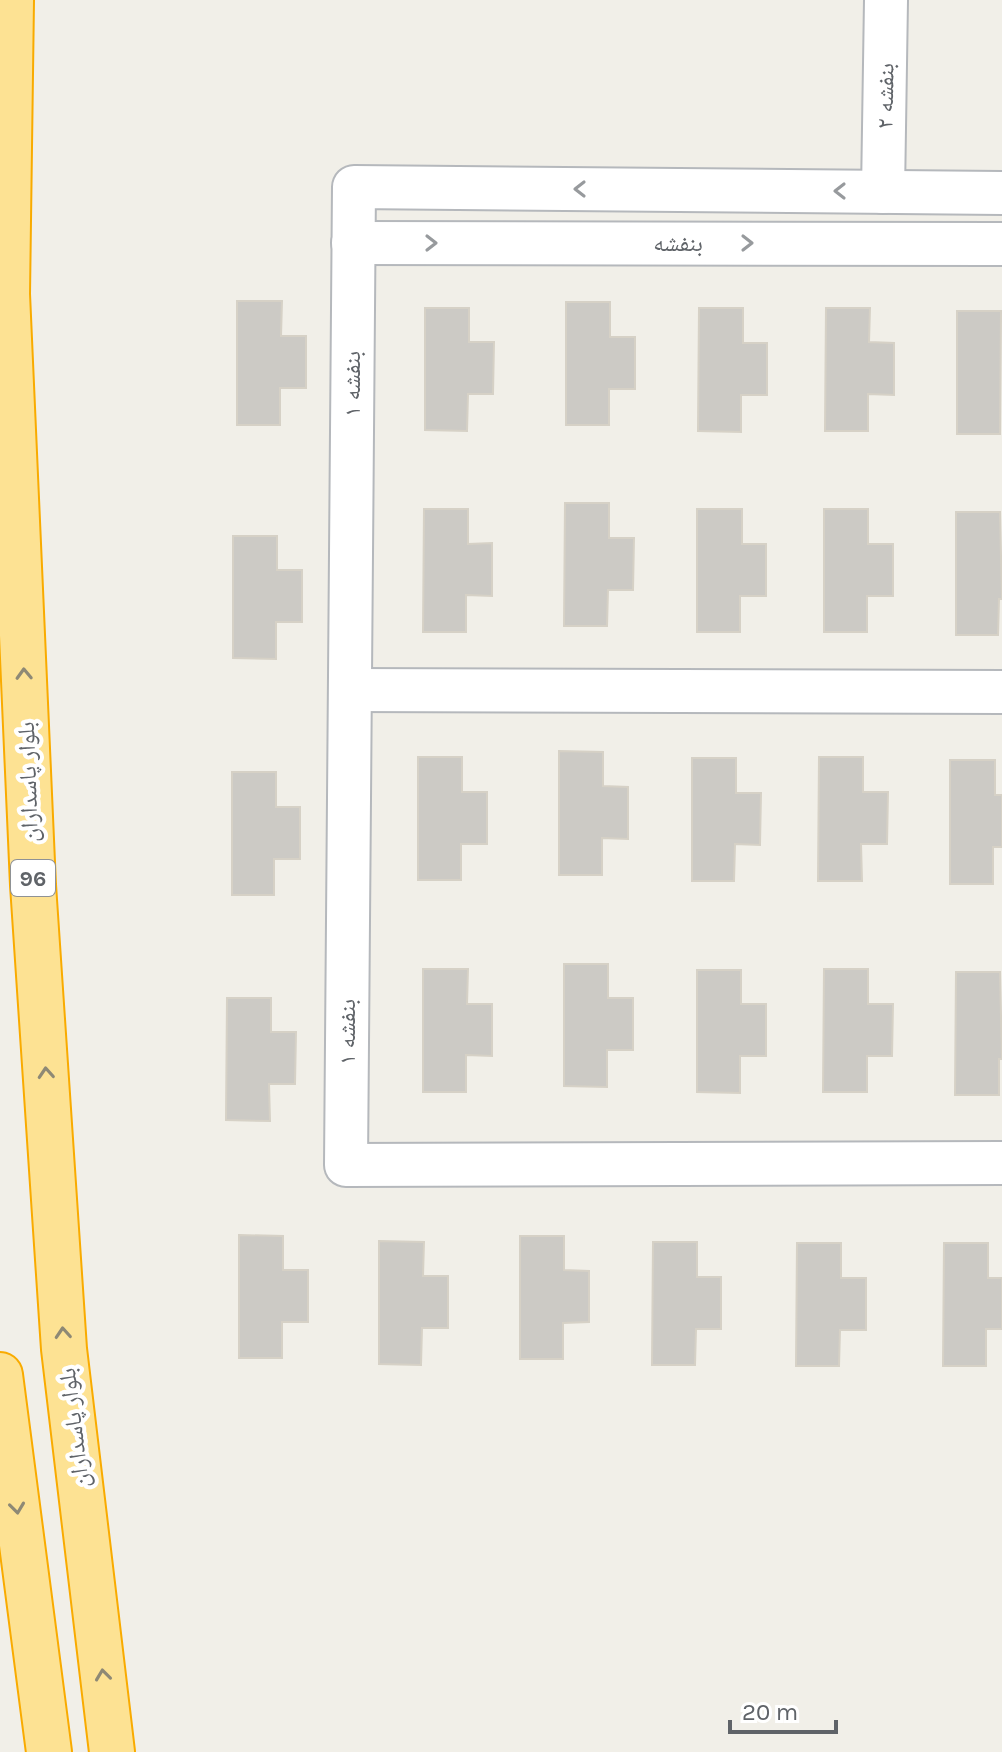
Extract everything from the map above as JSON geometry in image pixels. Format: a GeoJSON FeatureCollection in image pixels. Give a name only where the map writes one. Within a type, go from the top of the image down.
{"type":"FeatureCollection","features":[{"type":"Feature","properties":{"kind":"highway","name":"بلوار پاسداران"},"geometry":{"type":"LineString","coordinates":[[11,0],[5,90],[5,338],[33,885],[64,1349],[112,1752]]}},
{"type":"Feature","properties":{"kind":"highway"},"geometry":{"type":"LineString","coordinates":[[0,1375],[49,1752]]}},
{"type":"Feature","properties":{"kind":"street","name":"بنفشه ۲"},"geometry":{"type":"LineString","coordinates":[[883,192],[886,0]]}},
{"type":"Feature","properties":{"kind":"street","name":"بنفشه ۱"},"geometry":{"type":"LineString","coordinates":[[883,192],[354,187],[346,1165],[1002,1163]]}},
{"type":"Feature","properties":{"kind":"street"},"geometry":{"type":"LineString","coordinates":[[883,192],[1002,193]]}},
{"type":"Feature","properties":{"kind":"street","name":"بنفشه"},"geometry":{"type":"LineString","coordinates":[[353,243],[1002,244]]}},
{"type":"Feature","properties":{"kind":"street"},"geometry":{"type":"LineString","coordinates":[[350,690],[1002,692]]}},
{"type":"Feature","properties":{"kind":"building"},"geometry":{"type":"Polygon","coordinates":[[[237,301],[282,301],[281,336],[306,336],[306,388],[280,388],[280,425],[237,425],[237,301]]]}},
{"type":"Feature","properties":{"kind":"building"},"geometry":{"type":"Polygon","coordinates":[[[566,302],[610,302],[610,337],[635,337],[635,389],[609,389],[609,425],[566,425],[566,302]]]}},
{"type":"Feature","properties":{"kind":"building"},"geometry":{"type":"Polygon","coordinates":[[[425,308],[469,308],[469,342],[494,342],[493,394],[468,394],[467,431],[425,430],[425,308]]]}},
{"type":"Feature","properties":{"kind":"building"},"geometry":{"type":"Polygon","coordinates":[[[699,308],[743,308],[743,343],[767,343],[767,395],[741,395],[741,432],[698,431],[699,308]]]}},
{"type":"Feature","properties":{"kind":"building"},"geometry":{"type":"Polygon","coordinates":[[[826,308],[870,308],[869,342],[894,343],[894,395],[868,394],[868,431],[825,431],[826,308]]]}},
{"type":"Feature","properties":{"kind":"building"},"geometry":{"type":"Polygon","coordinates":[[[957,311],[1001,311],[1000,434],[957,434],[957,311]]]}},
{"type":"Feature","properties":{"kind":"building"},"geometry":{"type":"Polygon","coordinates":[[[565,503],[609,503],[609,538],[634,538],[633,590],[608,590],[607,626],[564,626],[565,503]]]}},
{"type":"Feature","properties":{"kind":"building"},"geometry":{"type":"Polygon","coordinates":[[[424,509],[468,509],[468,544],[492,543],[492,596],[466,595],[466,632],[423,632],[424,509]]]}},
{"type":"Feature","properties":{"kind":"building"},"geometry":{"type":"Polygon","coordinates":[[[697,509],[742,509],[742,544],[766,544],[766,596],[740,596],[740,632],[697,632],[697,509]]]}},
{"type":"Feature","properties":{"kind":"building"},"geometry":{"type":"Polygon","coordinates":[[[824,509],[868,509],[868,544],[893,544],[893,596],[867,596],[867,632],[824,632],[824,509]]]}},
{"type":"Feature","properties":{"kind":"building"},"geometry":{"type":"Polygon","coordinates":[[[956,512],[1000,512],[1002,599],[999,599],[998,635],[956,635],[956,512]]]}},
{"type":"Feature","properties":{"kind":"building"},"geometry":{"type":"Polygon","coordinates":[[[233,536],[277,536],[277,570],[302,570],[302,622],[276,622],[276,659],[233,658],[233,536]]]}},
{"type":"Feature","properties":{"kind":"building"},"geometry":{"type":"Polygon","coordinates":[[[559,751],[603,752],[603,786],[628,787],[628,839],[602,838],[602,875],[559,875],[559,751]]]}},
{"type":"Feature","properties":{"kind":"building"},"geometry":{"type":"Polygon","coordinates":[[[418,757],[462,757],[462,792],[487,792],[487,844],[461,844],[461,880],[418,880],[418,757]]]}},
{"type":"Feature","properties":{"kind":"building"},"geometry":{"type":"Polygon","coordinates":[[[819,757],[863,757],[863,792],[888,792],[887,844],[861,844],[862,881],[818,881],[819,757]]]}},
{"type":"Feature","properties":{"kind":"building"},"geometry":{"type":"Polygon","coordinates":[[[692,758],[736,758],[736,793],[761,793],[760,845],[735,844],[734,881],[692,881],[692,758]]]}},
{"type":"Feature","properties":{"kind":"building"},"geometry":{"type":"Polygon","coordinates":[[[950,760],[995,760],[995,795],[1002,795],[1002,847],[993,847],[993,884],[950,884],[950,760]]]}},
{"type":"Feature","properties":{"kind":"building"},"geometry":{"type":"Polygon","coordinates":[[[232,772],[276,772],[276,807],[300,807],[300,859],[274,859],[274,895],[232,895],[232,772]]]}},
{"type":"Feature","properties":{"kind":"building"},"geometry":{"type":"Polygon","coordinates":[[[564,964],[608,964],[608,998],[633,998],[633,1050],[607,1050],[607,1087],[564,1086],[564,964]]]}},
{"type":"Feature","properties":{"kind":"building"},"geometry":{"type":"Polygon","coordinates":[[[423,969],[468,969],[467,1004],[492,1004],[492,1056],[466,1055],[466,1092],[423,1092],[423,969]]]}},
{"type":"Feature","properties":{"kind":"building"},"geometry":{"type":"Polygon","coordinates":[[[824,969],[868,969],[868,1004],[893,1004],[892,1056],[867,1056],[867,1092],[823,1092],[824,969]]]}},
{"type":"Feature","properties":{"kind":"building"},"geometry":{"type":"Polygon","coordinates":[[[697,970],[741,970],[741,1004],[766,1004],[766,1056],[740,1056],[740,1093],[697,1092],[697,970]]]}},
{"type":"Feature","properties":{"kind":"building"},"geometry":{"type":"Polygon","coordinates":[[[956,972],[1000,972],[1002,1059],[999,1059],[999,1095],[955,1095],[956,972]]]}},
{"type":"Feature","properties":{"kind":"building"},"geometry":{"type":"Polygon","coordinates":[[[227,998],[271,998],[271,1032],[296,1032],[295,1084],[269,1084],[270,1121],[226,1120],[227,998]]]}},
{"type":"Feature","properties":{"kind":"building"},"geometry":{"type":"Polygon","coordinates":[[[239,1235],[283,1236],[283,1270],[308,1270],[308,1322],[282,1322],[282,1358],[239,1358],[239,1235]]]}},
{"type":"Feature","properties":{"kind":"building"},"geometry":{"type":"Polygon","coordinates":[[[520,1236],[564,1236],[564,1270],[589,1271],[589,1322],[563,1323],[563,1359],[520,1359],[520,1236]]]}},
{"type":"Feature","properties":{"kind":"building"},"geometry":{"type":"Polygon","coordinates":[[[379,1241],[424,1242],[423,1276],[448,1276],[448,1328],[422,1328],[421,1365],[379,1364],[379,1241]]]}},
{"type":"Feature","properties":{"kind":"building"},"geometry":{"type":"Polygon","coordinates":[[[653,1242],[697,1242],[697,1277],[721,1277],[721,1329],[696,1329],[695,1365],[652,1365],[653,1242]]]}},
{"type":"Feature","properties":{"kind":"building"},"geometry":{"type":"Polygon","coordinates":[[[797,1243],[841,1243],[841,1278],[866,1278],[866,1330],[840,1330],[839,1366],[796,1366],[797,1243]]]}},
{"type":"Feature","properties":{"kind":"building"},"geometry":{"type":"Polygon","coordinates":[[[944,1243],[988,1243],[988,1278],[1002,1278],[1002,1329],[986,1329],[986,1366],[943,1366],[944,1243]]]}}]}
